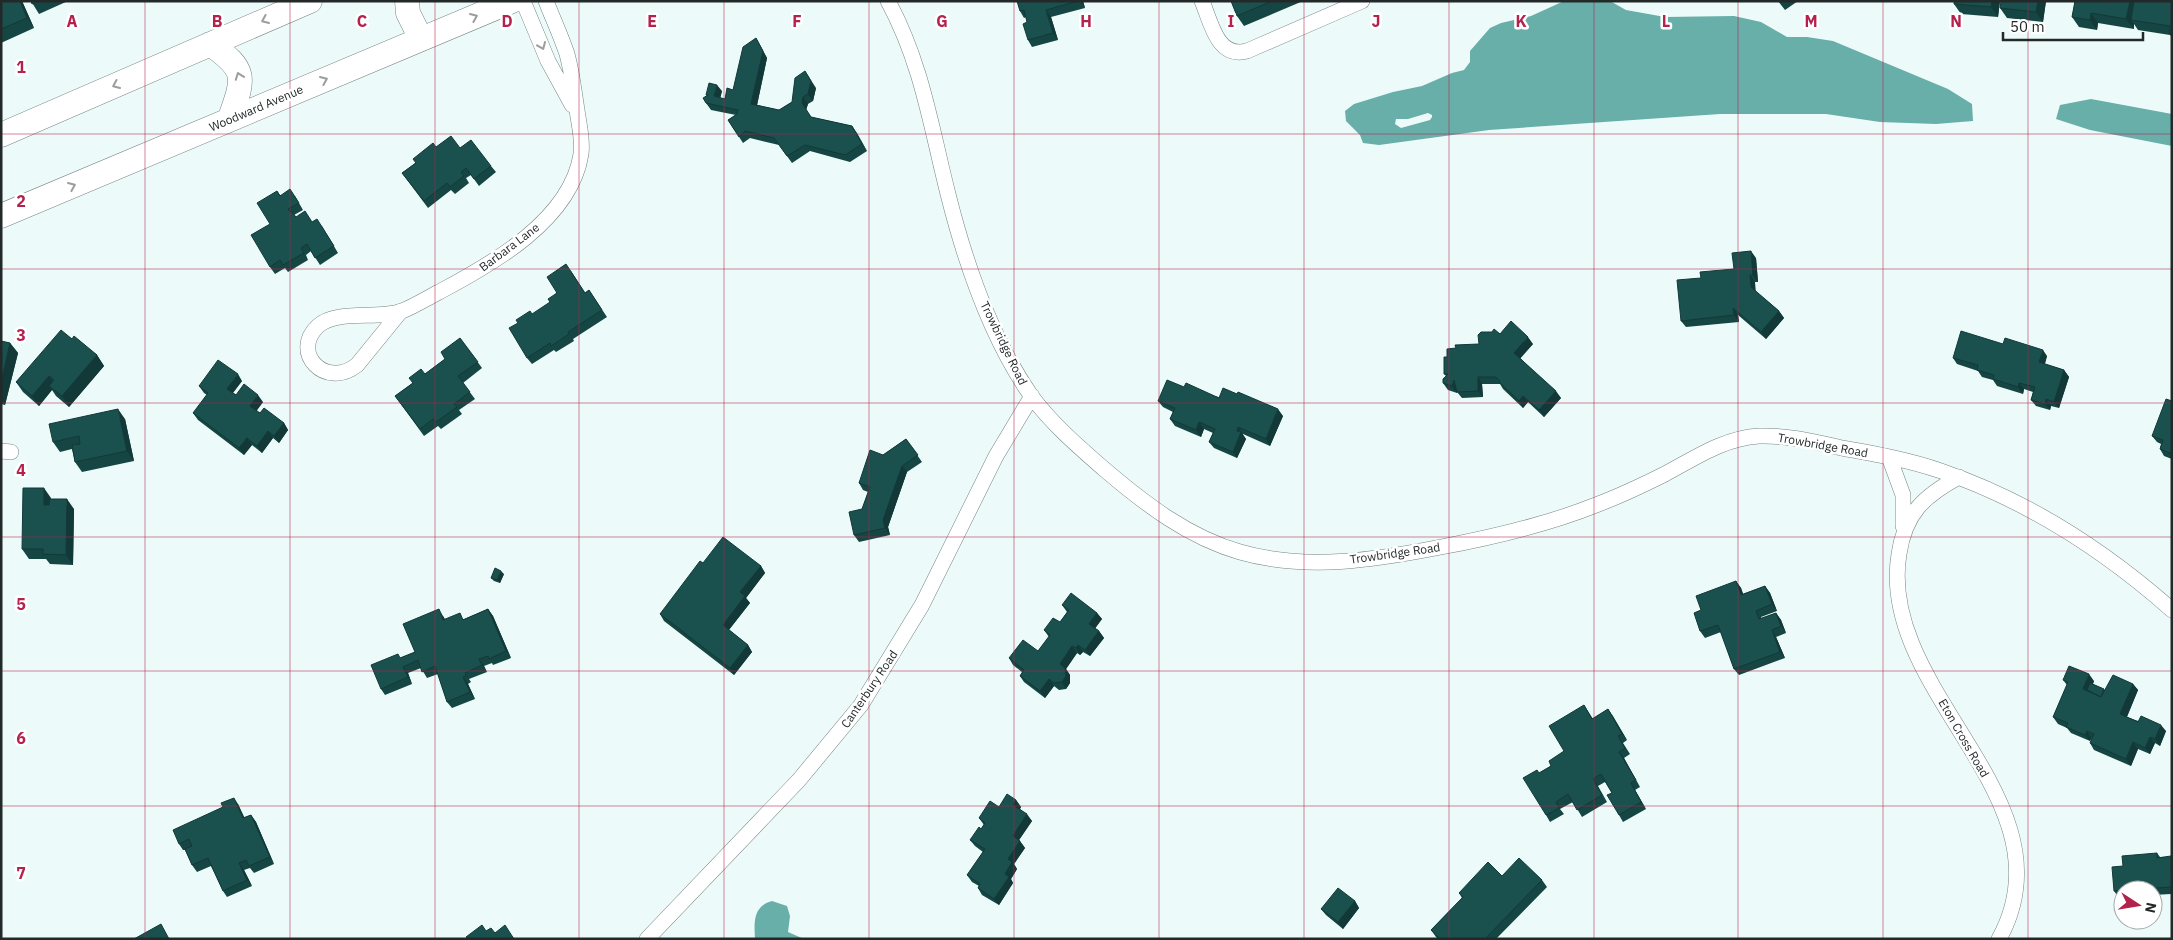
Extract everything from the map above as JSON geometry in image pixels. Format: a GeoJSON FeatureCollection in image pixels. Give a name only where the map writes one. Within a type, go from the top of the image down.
{"type":"FeatureCollection","features":[{"type":"Feature","properties":{"kind":"main road"},"geometry":{"type":"LineString","coordinates":[[1,135],[310,1]]}},
{"type":"Feature","properties":{"kind":"main road"},"geometry":{"type":"LineString","coordinates":[[407,1],[408,13],[421,39]]}},
{"type":"Feature","properties":{"kind":"main road","name":"Woodward Avenue"},"geometry":{"type":"LineString","coordinates":[[1,216],[230,118],[512,1]]}},
{"type":"Feature","properties":{"kind":"main road"},"geometry":{"type":"LineString","coordinates":[[210,44],[233,60],[242,85],[230,118]]}},
{"type":"Feature","properties":{"kind":"street","name":"Barbara Lane"},"geometry":{"type":"LineString","coordinates":[[523,1],[548,61],[578,118]]}},
{"type":"Feature","properties":{"kind":"street","name":"Barbara Lane"},"geometry":{"type":"LineString","coordinates":[[401,311],[357,365],[350,370],[340,374],[327,373],[317,367],[310,358],[308,347],[310,336],[321,324],[338,318],[401,311],[490,264],[526,238],[545,220],[565,193],[578,166],[582,137],[566,53],[546,1]]}},
{"type":"Feature","properties":{"kind":"street","name":"Trowbridge Road"},"geometry":{"type":"LineString","coordinates":[[888,1],[907,38],[921,78],[949,196],[967,258],[1000,339],[1032,396],[1055,422],[1098,463],[1141,499],[1180,526],[1213,542],[1241,552],[1298,562],[1336,562],[1388,556],[1514,532],[1563,518],[1618,497],[1720,445],[1746,438],[1791,438],[1889,457],[1958,477],[1999,495],[2064,531],[2128,574],[2172,610]]}},
{"type":"Feature","properties":{"kind":"street"},"geometry":{"type":"LineString","coordinates":[[1202,1],[1220,43],[1226,50],[1237,53],[1247,51],[1362,1]]}},
{"type":"Feature","properties":{"kind":"street","name":"Canterbury Road"},"geometry":{"type":"LineString","coordinates":[[648,939],[799,780],[861,705],[918,611],[996,456],[1032,396]]}},
{"type":"Feature","properties":{"kind":"street","name":"Eton Cross Road"},"geometry":{"type":"LineString","coordinates":[[1889,457],[1903,495],[1902,538],[1896,583],[1901,613],[1907,633],[1923,668],[1990,781],[2004,813],[2013,845],[2017,870],[2016,894],[2012,910],[1999,939]]}},
{"type":"Feature","properties":{"kind":"street","name":"Eton Cross Road"},"geometry":{"type":"LineString","coordinates":[[1902,538],[1919,504],[1937,489],[1958,477]]}},
{"type":"Feature","properties":{"kind":"water"},"geometry":{"type":"Polygon","coordinates":[[[1564,1],[1610,1],[1626,10],[1665,17],[1734,16],[1761,22],[1787,37],[1807,37],[1833,41],[1948,89],[1972,104],[1973,121],[1936,124],[1880,122],[1826,114],[1720,114],[1489,130],[1379,145],[1363,143],[1360,135],[1346,121],[1345,111],[1354,104],[1393,92],[1422,86],[1464,70],[1470,62],[1470,51],[1490,28],[1501,23],[1531,16],[1564,1]],[[1428,113],[1408,119],[1396,119],[1395,124],[1401,128],[1430,120],[1432,115],[1428,113]]]}},
{"type":"Feature","properties":{"kind":"water"},"geometry":{"type":"Polygon","coordinates":[[[2091,99],[2172,114],[2172,146],[2090,130],[2056,119],[2060,105],[2091,99]]]}},
{"type":"Feature","properties":{"kind":"water"},"geometry":{"type":"Polygon","coordinates":[[[772,901],[787,906],[790,916],[788,932],[804,939],[755,939],[755,921],[758,911],[766,903],[772,901]]]}},
{"type":"Feature","properties":{"kind":"building"},"geometry":{"type":"Polygon","coordinates":[[[1,1],[20,1],[27,18],[1,29],[1,1]]]}},
{"type":"Feature","properties":{"kind":"building"},"geometry":{"type":"Polygon","coordinates":[[[1017,1],[1078,1],[1046,10],[1053,33],[1028,40],[1023,24],[1027,22],[1024,10],[1020,11],[1017,1]]]}},
{"type":"Feature","properties":{"kind":"building"},"geometry":{"type":"Polygon","coordinates":[[[1231,1],[1272,1],[1237,16],[1231,1]]]}},
{"type":"Feature","properties":{"kind":"building"},"geometry":{"type":"Polygon","coordinates":[[[1954,1],[1992,1],[1991,7],[1954,4],[1954,1]]]}},
{"type":"Feature","properties":{"kind":"building"},"geometry":{"type":"Polygon","coordinates":[[[2001,1],[2038,1],[2036,12],[2000,8],[2001,1]]]}},
{"type":"Feature","properties":{"kind":"building"},"geometry":{"type":"Polygon","coordinates":[[[2075,1],[2130,1],[2126,19],[2091,13],[2090,20],[2072,17],[2075,1]]]}},
{"type":"Feature","properties":{"kind":"building"},"geometry":{"type":"Polygon","coordinates":[[[2134,1],[2172,1],[2172,33],[2169,33],[2170,26],[2131,20],[2134,1]]]}},
{"type":"Feature","properties":{"kind":"building"},"geometry":{"type":"Polygon","coordinates":[[[756,38],[763,51],[751,104],[779,110],[792,102],[795,78],[805,71],[811,81],[808,94],[803,97],[802,103],[811,117],[852,126],[862,144],[845,155],[805,145],[787,156],[774,138],[745,131],[739,137],[728,120],[737,114],[738,110],[706,103],[703,98],[708,95],[706,95],[709,83],[717,85],[714,96],[725,99],[727,88],[733,90],[743,47],[756,38]]]}},
{"type":"Feature","properties":{"kind":"building"},"geometry":{"type":"Polygon","coordinates":[[[451,136],[460,148],[471,140],[491,166],[474,179],[466,168],[461,172],[464,176],[450,187],[447,183],[424,201],[402,173],[416,163],[413,159],[433,143],[436,147],[451,136]]]}},
{"type":"Feature","properties":{"kind":"building"},"geometry":{"type":"Polygon","coordinates":[[[290,189],[299,203],[288,209],[290,212],[296,217],[305,211],[312,222],[317,219],[334,246],[315,258],[307,244],[301,248],[304,253],[283,265],[280,260],[270,267],[251,235],[270,224],[257,203],[277,191],[280,196],[290,189]]]}},
{"type":"Feature","properties":{"kind":"building"},"geometry":{"type":"Polygon","coordinates":[[[1751,251],[1753,275],[1750,275],[1751,287],[1779,311],[1761,332],[1733,308],[1734,315],[1681,321],[1677,280],[1701,278],[1700,272],[1734,269],[1732,253],[1751,251]]]}},
{"type":"Feature","properties":{"kind":"building"},"geometry":{"type":"Polygon","coordinates":[[[566,264],[585,293],[589,290],[602,310],[568,332],[569,334],[551,346],[550,343],[527,358],[509,328],[518,323],[516,320],[530,311],[532,314],[550,302],[548,299],[557,293],[547,277],[566,264]]]}},
{"type":"Feature","properties":{"kind":"building"},"geometry":{"type":"Polygon","coordinates":[[[1511,321],[1528,337],[1514,353],[1556,391],[1539,410],[1523,396],[1519,401],[1496,377],[1478,377],[1478,391],[1457,392],[1454,380],[1452,386],[1443,383],[1443,379],[1448,374],[1444,374],[1444,357],[1447,357],[1447,349],[1456,348],[1455,345],[1479,344],[1478,335],[1481,332],[1492,332],[1494,329],[1500,334],[1511,321]]]}},
{"type":"Feature","properties":{"kind":"building"},"geometry":{"type":"Polygon","coordinates":[[[61,330],[72,339],[74,336],[97,355],[62,396],[49,386],[54,380],[49,376],[32,396],[16,382],[61,330]]]}},
{"type":"Feature","properties":{"kind":"building"},"geometry":{"type":"Polygon","coordinates":[[[1961,331],[2003,344],[2005,338],[2043,350],[2039,362],[2064,370],[2054,402],[2046,399],[2045,404],[2031,400],[2035,387],[2019,383],[2018,387],[1993,379],[1994,375],[1977,370],[1978,365],[1953,358],[1961,331]]]}},
{"type":"Feature","properties":{"kind":"building"},"geometry":{"type":"Polygon","coordinates":[[[460,338],[478,362],[458,376],[470,392],[454,404],[457,407],[436,422],[433,419],[420,429],[395,396],[413,383],[409,378],[421,369],[425,374],[445,359],[441,352],[460,338]]]}},
{"type":"Feature","properties":{"kind":"building"},"geometry":{"type":"Polygon","coordinates":[[[1,341],[10,343],[1,383],[1,341]]]}},
{"type":"Feature","properties":{"kind":"building"},"geometry":{"type":"Polygon","coordinates":[[[218,360],[238,374],[227,389],[236,395],[244,384],[258,395],[250,406],[260,413],[264,408],[284,423],[274,436],[268,431],[257,446],[247,438],[239,448],[193,413],[208,393],[199,386],[218,360]]]}},
{"type":"Feature","properties":{"kind":"building"},"geometry":{"type":"Polygon","coordinates":[[[1167,380],[1184,387],[1186,383],[1219,398],[1223,388],[1237,394],[1238,392],[1278,409],[1266,439],[1238,427],[1237,431],[1241,432],[1233,452],[1209,442],[1215,429],[1199,422],[1196,430],[1170,419],[1175,408],[1158,401],[1167,380]]]}},
{"type":"Feature","properties":{"kind":"building"},"geometry":{"type":"Polygon","coordinates":[[[2166,399],[2172,401],[2172,454],[2160,449],[2163,440],[2152,436],[2166,399]]]}},
{"type":"Feature","properties":{"kind":"building"},"geometry":{"type":"Polygon","coordinates":[[[118,409],[127,451],[75,462],[72,445],[80,444],[79,436],[53,442],[49,424],[118,409]]]}},
{"type":"Feature","properties":{"kind":"building"},"geometry":{"type":"Polygon","coordinates":[[[906,439],[918,455],[902,466],[883,520],[885,528],[854,535],[849,512],[862,509],[870,487],[859,483],[870,450],[883,455],[906,439]]]}},
{"type":"Feature","properties":{"kind":"building"},"geometry":{"type":"Polygon","coordinates":[[[23,488],[44,488],[44,505],[49,505],[50,499],[67,499],[66,555],[43,554],[43,549],[22,549],[23,488]]]}},
{"type":"Feature","properties":{"kind":"building"},"geometry":{"type":"Polygon","coordinates":[[[723,537],[761,566],[740,592],[745,596],[723,625],[748,645],[730,668],[660,614],[700,561],[703,563],[723,537]]]}},
{"type":"Feature","properties":{"kind":"building"},"geometry":{"type":"Polygon","coordinates":[[[495,568],[501,571],[497,580],[491,578],[495,568]]]}},
{"type":"Feature","properties":{"kind":"building"},"geometry":{"type":"Polygon","coordinates":[[[1736,581],[1741,595],[1765,586],[1772,604],[1756,611],[1759,619],[1776,613],[1781,626],[1772,630],[1780,652],[1734,669],[1718,625],[1700,631],[1694,613],[1701,610],[1696,596],[1736,581]]]}},
{"type":"Feature","properties":{"kind":"building"},"geometry":{"type":"Polygon","coordinates":[[[1071,593],[1097,613],[1089,624],[1099,631],[1085,650],[1078,645],[1076,648],[1072,646],[1060,664],[1065,668],[1066,676],[1062,682],[1054,683],[1049,679],[1040,691],[1020,676],[1024,670],[1009,658],[1023,640],[1038,651],[1050,635],[1044,630],[1053,618],[1060,622],[1069,610],[1062,605],[1071,593]]]}},
{"type":"Feature","properties":{"kind":"building"},"geometry":{"type":"Polygon","coordinates":[[[439,609],[443,620],[460,613],[463,620],[488,609],[506,651],[489,659],[488,656],[479,659],[482,665],[465,673],[466,676],[463,677],[470,692],[447,702],[435,666],[422,672],[418,660],[403,667],[408,677],[381,689],[371,665],[398,654],[400,658],[415,652],[403,624],[439,609]]]}},
{"type":"Feature","properties":{"kind":"building"},"geometry":{"type":"Polygon","coordinates":[[[2069,666],[2089,674],[2083,689],[2101,697],[2113,675],[2133,684],[2120,714],[2138,722],[2141,716],[2161,725],[2155,739],[2150,737],[2145,748],[2133,742],[2126,759],[2090,743],[2094,734],[2087,731],[2085,735],[2066,727],[2068,723],[2053,717],[2068,682],[2063,680],[2069,666]]]}},
{"type":"Feature","properties":{"kind":"building"},"geometry":{"type":"Polygon","coordinates":[[[2090,683],[2104,689],[2101,697],[2087,690],[2090,683]]]}},
{"type":"Feature","properties":{"kind":"building"},"geometry":{"type":"Polygon","coordinates":[[[1584,705],[1592,719],[1608,709],[1622,734],[1618,736],[1625,748],[1619,752],[1636,780],[1631,783],[1641,802],[1619,815],[1607,795],[1612,793],[1601,774],[1593,779],[1602,795],[1577,810],[1568,794],[1556,802],[1559,808],[1546,815],[1523,778],[1537,770],[1539,773],[1551,766],[1549,761],[1564,751],[1549,726],[1584,705]]]}},
{"type":"Feature","properties":{"kind":"building"},"geometry":{"type":"Polygon","coordinates":[[[1007,794],[1016,800],[1013,805],[1027,814],[1013,836],[1020,841],[1008,859],[1012,862],[1005,874],[1009,877],[994,899],[978,888],[980,884],[967,875],[985,849],[970,840],[979,827],[981,829],[985,823],[979,818],[990,801],[999,807],[1007,794]]]}},
{"type":"Feature","properties":{"kind":"building"},"geometry":{"type":"Polygon","coordinates":[[[234,798],[243,818],[251,815],[270,857],[249,866],[246,860],[239,863],[247,880],[223,891],[208,858],[192,865],[185,849],[192,846],[189,839],[179,844],[173,830],[223,807],[221,803],[234,798]]]}},
{"type":"Feature","properties":{"kind":"building"},"geometry":{"type":"Polygon","coordinates":[[[2157,853],[2157,858],[2171,856],[2172,898],[2171,887],[2163,888],[2163,880],[2113,880],[2112,867],[2123,866],[2122,856],[2157,853]]]}},
{"type":"Feature","properties":{"kind":"building"},"geometry":{"type":"Polygon","coordinates":[[[1519,858],[1542,880],[1485,939],[1440,939],[1431,930],[1463,897],[1459,893],[1488,862],[1502,876],[1519,858]]]}},
{"type":"Feature","properties":{"kind":"building"},"geometry":{"type":"Polygon","coordinates":[[[1338,888],[1355,901],[1338,922],[1321,909],[1338,888]]]}},
{"type":"Feature","properties":{"kind":"building"},"geometry":{"type":"Polygon","coordinates":[[[161,924],[169,939],[134,939],[161,924]]]}},
{"type":"Feature","properties":{"kind":"building"},"geometry":{"type":"Polygon","coordinates":[[[482,925],[486,931],[491,928],[495,933],[505,925],[514,939],[468,939],[466,937],[482,925]]]}}]}
